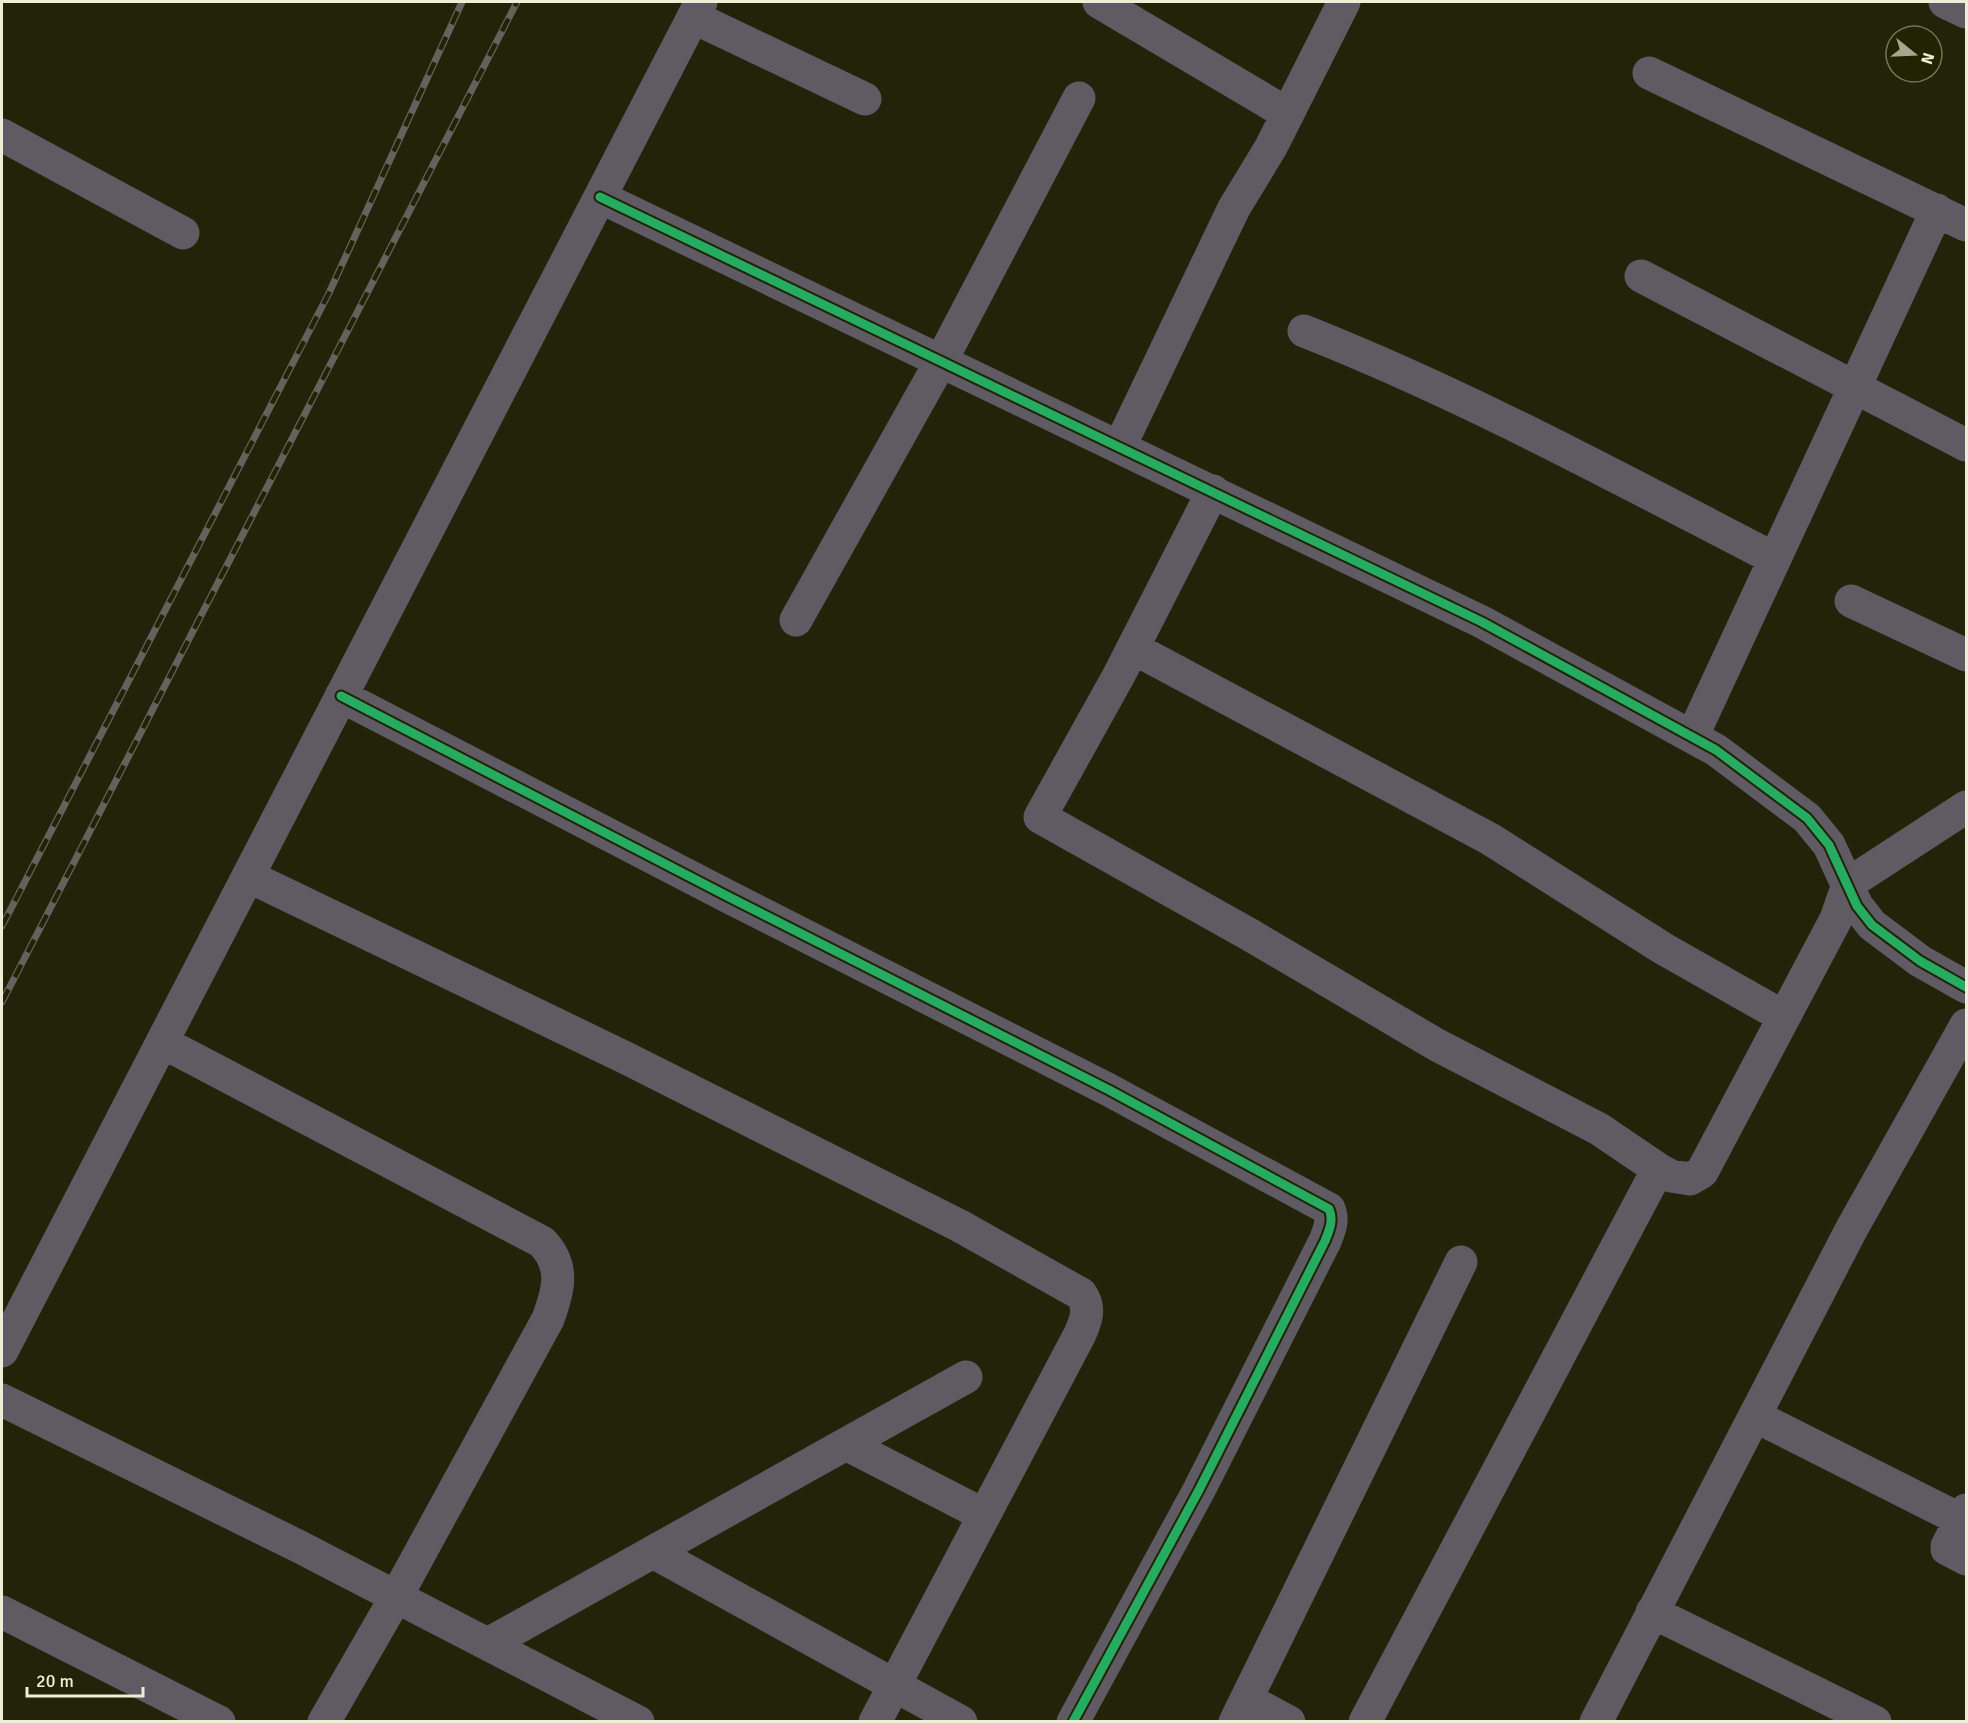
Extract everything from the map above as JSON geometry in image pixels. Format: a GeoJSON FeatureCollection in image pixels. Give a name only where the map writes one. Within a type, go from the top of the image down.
{"type":"FeatureCollection","features":[{"type":"Feature","properties":{"kind":"street"},"geometry":{"type":"LineString","coordinates":[[1120,446],[1234,208],[1271,147],[1344,2]]}},
{"type":"Feature","properties":{"kind":"street"},"geometry":{"type":"LineString","coordinates":[[1945,2],[1966,12]]}},
{"type":"Feature","properties":{"kind":"street"},"geometry":{"type":"LineString","coordinates":[[1115,6],[1288,114]]}},
{"type":"Feature","properties":{"kind":"street"},"geometry":{"type":"LineString","coordinates":[[2,1351],[697,9],[865,99]]}},
{"type":"Feature","properties":{"kind":"street"},"geometry":{"type":"LineString","coordinates":[[1649,74],[1966,225]]}},
{"type":"Feature","properties":{"kind":"street"},"geometry":{"type":"LineString","coordinates":[[796,620],[941,361],[1079,98]]}},
{"type":"Feature","properties":{"kind":"street"},"geometry":{"type":"LineString","coordinates":[[2,135],[183,233]]}},
{"type":"Feature","properties":{"kind":"street"},"geometry":{"type":"LineString","coordinates":[[600,197],[1482,622],[1716,750],[1807,818],[1829,845],[1857,906],[1872,925],[1920,961],[1966,987]]}},
{"type":"Feature","properties":{"kind":"street"},"geometry":{"type":"LineString","coordinates":[[1692,737],[1937,210]]}},
{"type":"Feature","properties":{"kind":"street"},"geometry":{"type":"LineString","coordinates":[[1641,276],[1966,445]]}},
{"type":"Feature","properties":{"kind":"street"},"geometry":{"type":"LineString","coordinates":[[1304,332],[1357,352],[1537,435],[1775,559]]}},
{"type":"Feature","properties":{"kind":"street"},"geometry":{"type":"LineString","coordinates":[[1213,491],[1133,648],[1040,817],[1252,936],[1437,1044],[1599,1129],[1671,1176],[1690,1179],[1702,1172],[1836,919],[1848,884],[1966,807]]}},
{"type":"Feature","properties":{"kind":"street"},"geometry":{"type":"LineString","coordinates":[[1851,601],[1966,655]]}},
{"type":"Feature","properties":{"kind":"street"},"geometry":{"type":"LineString","coordinates":[[1133,648],[1490,839],[1664,949],[1784,1017]]}},
{"type":"Feature","properties":{"kind":"street"},"geometry":{"type":"LineString","coordinates":[[341,696],[1109,1090],[1329,1209],[1332,1214],[1325,1241],[1199,1490],[1072,1722]]}},
{"type":"Feature","properties":{"kind":"street"},"geometry":{"type":"LineString","coordinates":[[248,876],[627,1058],[960,1226],[1081,1294],[1087,1301],[1087,1316],[1080,1334],[875,1722]]}},
{"type":"Feature","properties":{"kind":"street"},"geometry":{"type":"LineString","coordinates":[[1596,1722],[1851,1230],[1966,1025]]}},
{"type":"Feature","properties":{"kind":"street"},"geometry":{"type":"LineString","coordinates":[[162,1042],[542,1242],[552,1252],[558,1269],[555,1302],[548,1319],[396,1597],[324,1722]]}},
{"type":"Feature","properties":{"kind":"street"},"geometry":{"type":"LineString","coordinates":[[1365,1722],[1658,1169]]}},
{"type":"Feature","properties":{"kind":"street"},"geometry":{"type":"LineString","coordinates":[[1289,1722],[1241,1711],[1461,1262]]}},
{"type":"Feature","properties":{"kind":"street"},"geometry":{"type":"LineString","coordinates":[[488,1644],[966,1377]]}},
{"type":"Feature","properties":{"kind":"street"},"geometry":{"type":"LineString","coordinates":[[2,1400],[298,1546],[638,1722]]}},
{"type":"Feature","properties":{"kind":"street"},"geometry":{"type":"LineString","coordinates":[[1755,1416],[1964,1515],[1947,1549],[1966,1559]]}},
{"type":"Feature","properties":{"kind":"street"},"geometry":{"type":"LineString","coordinates":[[846,1444],[984,1515]]}},
{"type":"Feature","properties":{"kind":"street"},"geometry":{"type":"LineString","coordinates":[[653,1552],[961,1722]]}},
{"type":"Feature","properties":{"kind":"street"},"geometry":{"type":"LineString","coordinates":[[2,1612],[219,1722]]}},
{"type":"Feature","properties":{"kind":"street"},"geometry":{"type":"LineString","coordinates":[[1652,1612],[1875,1722]]}},
{"type":"Feature","properties":{"kind":"railway"},"geometry":{"type":"LineString","coordinates":[[2,926],[329,293],[462,2]]}},
{"type":"Feature","properties":{"kind":"railway"},"geometry":{"type":"LineString","coordinates":[[2,1002],[517,2]]}},
{"type":"Feature","properties":{"kind":"cycle path"},"geometry":{"type":"LineString","coordinates":[[600,197],[1482,622],[1716,750],[1807,818],[1829,845],[1857,906],[1872,925],[1920,961],[1966,987]]}},
{"type":"Feature","properties":{"kind":"cycle path"},"geometry":{"type":"LineString","coordinates":[[341,696],[1109,1090],[1329,1209],[1331,1221],[1325,1241],[1199,1490],[1073,1722]]}}]}
